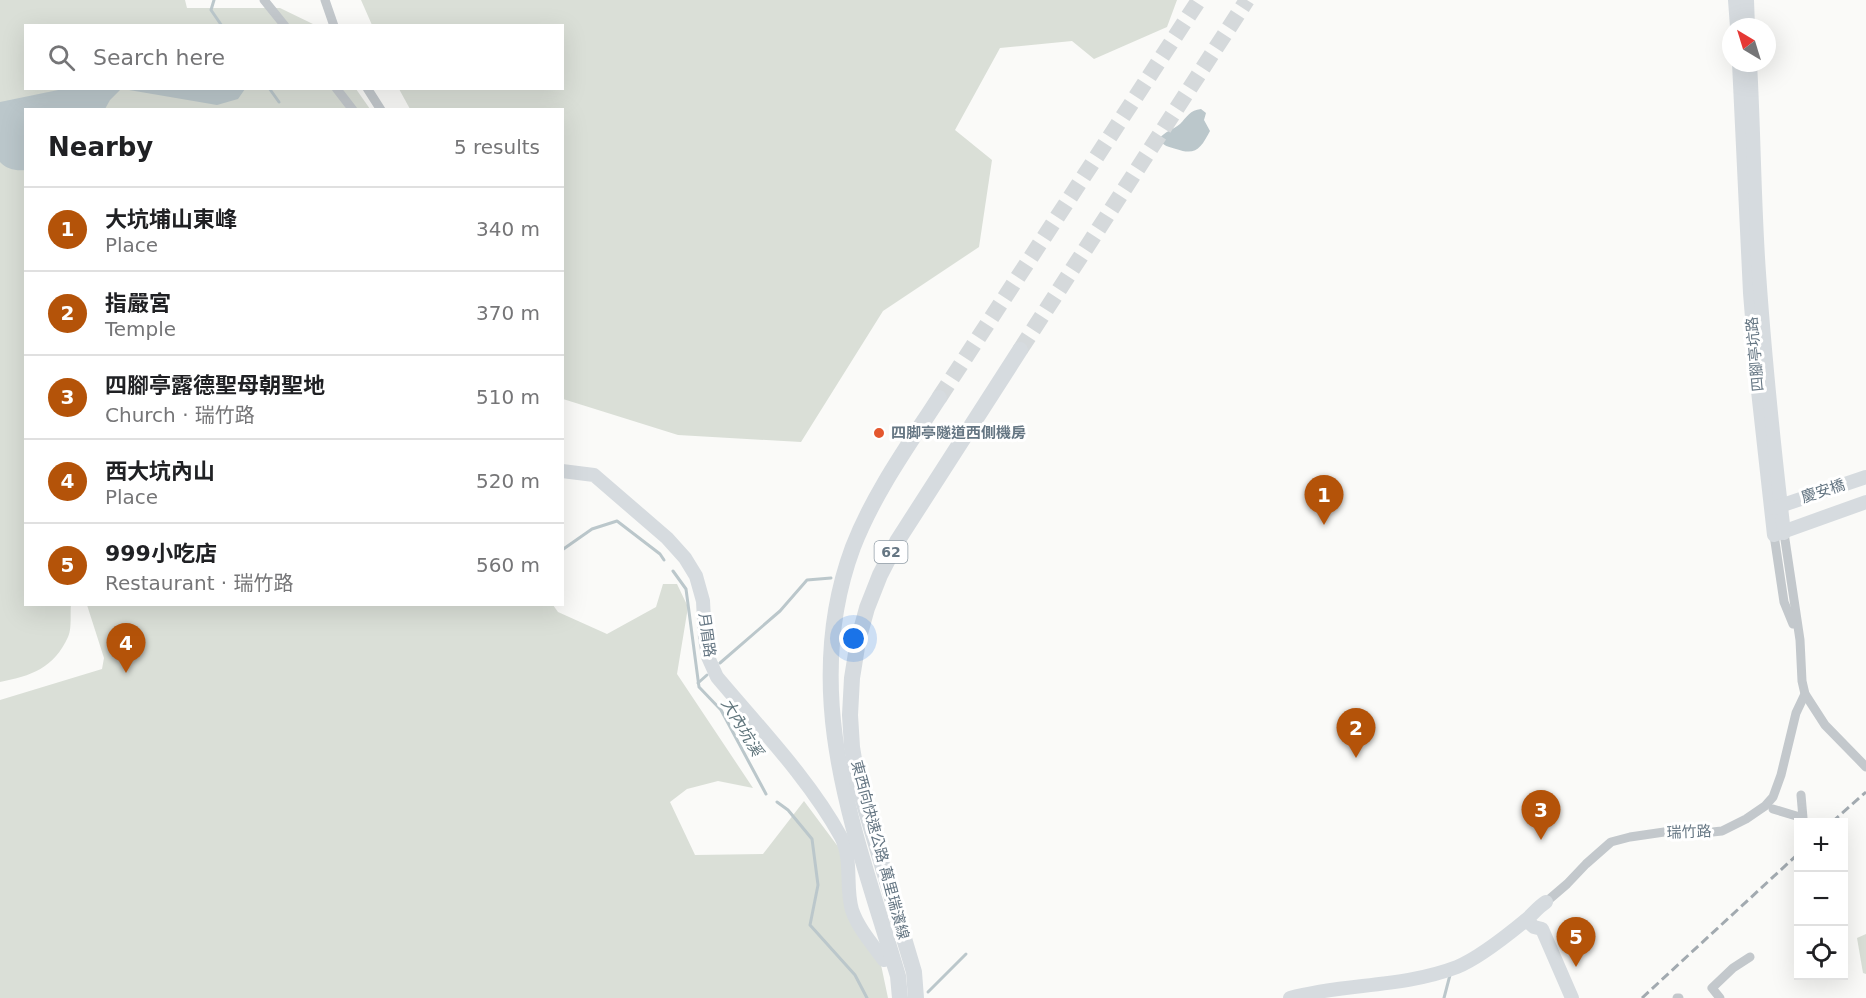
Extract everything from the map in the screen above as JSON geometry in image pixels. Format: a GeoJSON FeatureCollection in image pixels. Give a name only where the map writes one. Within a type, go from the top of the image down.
{"type":"FeatureCollection","features":[{"type":"Feature","properties":{"kind":"highway","name":"東西向快速公路 萬里瑞濱線"},"geometry":{"type":"LineString","coordinates":[[900,998],[898,976],[851,786],[850,715],[852,678],[858,641],[867,608],[880,575],[898,540],[1020,350]]}},
{"type":"Feature","properties":{"kind":"highway","name":"東西向快速公路 萬里瑞濱線"},"geometry":{"type":"LineString","coordinates":[[919,997],[914,972],[851,786],[835,746],[830,706],[830,667],[834,620],[853,548],[870,508],[939,398]]}},
{"type":"Feature","properties":{"kind":"street"},"geometry":{"type":"LineString","coordinates":[[264,0],[283,24]]}},
{"type":"Feature","properties":{"kind":"street"},"geometry":{"type":"LineString","coordinates":[[325,0],[333,24]]}},
{"type":"Feature","properties":{"kind":"street"},"geometry":{"type":"LineString","coordinates":[[1735,0],[1736,18]]}},
{"type":"Feature","properties":{"kind":"street"},"geometry":{"type":"LineString","coordinates":[[1747,0],[1748,18]]}},
{"type":"Feature","properties":{"kind":"street","name":"四腳亭坑路"},"geometry":{"type":"LineString","coordinates":[[1739,72],[1750,293],[1758,391],[1779,534],[1800,640],[1805,694]]}},
{"type":"Feature","properties":{"kind":"street","name":"四腳亭坑路"},"geometry":{"type":"LineString","coordinates":[[1750,72],[1759,271],[1770,412],[1778,466],[1776,507]]}},
{"type":"Feature","properties":{"kind":"street"},"geometry":{"type":"LineString","coordinates":[[338,90],[351,108]]}},
{"type":"Feature","properties":{"kind":"street"},"geometry":{"type":"LineString","coordinates":[[368,90],[380,108]]}},
{"type":"Feature","properties":{"kind":"street","name":"月眉路"},"geometry":{"type":"LineString","coordinates":[[564,471],[594,475],[667,538],[685,558],[696,576],[708,657],[717,677],[810,790],[842,838],[848,857],[852,910],[884,960]]}},
{"type":"Feature","properties":{"kind":"street","name":"慶安橋"},"geometry":{"type":"LineString","coordinates":[[1776,507],[1866,477]]}},
{"type":"Feature","properties":{"kind":"street","name":"慶安橋"},"geometry":{"type":"LineString","coordinates":[[1779,534],[1866,502]]}},
{"type":"Feature","properties":{"kind":"street"},"geometry":{"type":"LineString","coordinates":[[1805,694],[1825,725],[1866,767]]}},
{"type":"Feature","properties":{"kind":"street","name":"瑞竹路"},"geometry":{"type":"LineString","coordinates":[[1290,998],[1308,993],[1386,984],[1458,966],[1475,957],[1526,920],[1611,842],[1671,831],[1694,834],[1722,831],[1746,819],[1765,806],[1773,797],[1781,775],[1796,713],[1805,694]]}},
{"type":"Feature","properties":{"kind":"street"},"geometry":{"type":"LineString","coordinates":[[1773,809],[1803,818],[1801,795]]}},
{"type":"Feature","properties":{"kind":"street"},"geometry":{"type":"LineString","coordinates":[[1546,902],[1542,929],[1572,998]]}},
{"type":"Feature","properties":{"kind":"street"},"geometry":{"type":"LineString","coordinates":[[1526,920],[1534,927],[1542,929]]}},
{"type":"Feature","properties":{"kind":"street"},"geometry":{"type":"LineString","coordinates":[[1720,998],[1712,988],[1733,968],[1750,957]]}},
{"type":"Feature","properties":{"kind":"shaded area"},"geometry":{"type":"Polygon","coordinates":[[[0,0],[185,0],[187,8],[280,8],[313,24],[24,24],[24,90],[357,90],[369,108],[24,108],[24,606],[71,606],[69,634],[56,656],[40,669],[22,677],[0,682],[0,0]]]}},
{"type":"Feature","properties":{"kind":"shaded area"},"geometry":{"type":"Polygon","coordinates":[[[361,0],[1177,0],[1167,27],[1094,59],[1072,41],[1000,48],[955,130],[992,160],[979,247],[883,311],[801,442],[678,435],[564,399],[564,108],[409,108],[400,90],[564,90],[564,24],[372,24],[361,0]]]}},
{"type":"Feature","properties":{"kind":"shaded area"},"geometry":{"type":"Polygon","coordinates":[[[58,90],[120,90],[106,108],[24,108],[24,170],[11,169],[0,162],[0,102],[58,90]]]}},
{"type":"Feature","properties":{"kind":"shaded area"},"geometry":{"type":"Polygon","coordinates":[[[129,90],[244,90],[238,99],[217,105],[129,90]]]}},
{"type":"Feature","properties":{"kind":"shaded area"},"geometry":{"type":"Polygon","coordinates":[[[1201,109],[1206,113],[1204,120],[1210,131],[1197,149],[1183,151],[1166,146],[1159,139],[1180,124],[1191,112],[1201,109]]]}},
{"type":"Feature","properties":{"kind":"shaded area"},"geometry":{"type":"Polygon","coordinates":[[[663,584],[677,584],[688,607],[677,674],[753,788],[718,781],[687,789],[670,802],[695,855],[763,854],[804,801],[845,856],[848,910],[880,960],[888,998],[0,998],[0,700],[102,669],[104,658],[87,606],[554,606],[558,612],[607,634],[656,607],[663,584]]]}},
{"type":"Feature","properties":{"kind":"shaded area"},"geometry":{"type":"Polygon","coordinates":[[[1866,934],[1866,974],[1863,973],[1857,938],[1866,934]]]}},
{"type":"Feature","properties":{"kind":"waterway","name":"大內坑溪"},"geometry":{"type":"LineString","coordinates":[[214,0],[211,10],[221,24]]}},
{"type":"Feature","properties":{"kind":"waterway","name":"大內坑溪"},"geometry":{"type":"LineString","coordinates":[[270,90],[279,102]]}},
{"type":"Feature","properties":{"kind":"waterway","name":"大內坑溪"},"geometry":{"type":"LineString","coordinates":[[564,549],[592,529],[617,521],[660,554],[664,560]]}},
{"type":"Feature","properties":{"kind":"waterway","name":"大內坑溪"},"geometry":{"type":"LineString","coordinates":[[673,571],[686,589],[699,687],[721,710],[766,794]]}},
{"type":"Feature","properties":{"kind":"waterway"},"geometry":{"type":"LineString","coordinates":[[720,663],[780,611],[807,580],[831,578]]}},
{"type":"Feature","properties":{"kind":"waterway"},"geometry":{"type":"LineString","coordinates":[[698,683],[707,675]]}},
{"type":"Feature","properties":{"kind":"waterway","name":"大內坑溪"},"geometry":{"type":"LineString","coordinates":[[777,802],[788,810],[812,839],[818,885],[810,925],[855,975],[867,998]]}},
{"type":"Feature","properties":{"kind":"waterway"},"geometry":{"type":"LineString","coordinates":[[928,992],[966,954]]}},
{"type":"Feature","properties":{"kind":"waterway"},"geometry":{"type":"LineString","coordinates":[[1444,998],[1450,975]]}},
{"type":"Feature","properties":{"kind":"tunnel"},"geometry":{"type":"LineString","coordinates":[[939,398],[1199,0]]}},
{"type":"Feature","properties":{"kind":"tunnel"},"geometry":{"type":"LineString","coordinates":[[1020,350],[1247,0]]}},
{"type":"Feature","properties":{"kind":"railway"},"geometry":{"type":"LineString","coordinates":[[1837,818],[1866,792]]}},
{"type":"Feature","properties":{"kind":"railway"},"geometry":{"type":"LineString","coordinates":[[1642,998],[1794,858]]}},
{"type":"Feature","properties":{"kind":"place","name":"四脚亭隧道西側機房"},"geometry":{"type":"Point","coordinates":[879,433]}},
{"type":"Feature","properties":{"kind":"place","name":"大坑埔山東峰"},"geometry":{"type":"Point","coordinates":[1324,525]}},
{"type":"Feature","properties":{"kind":"place","name":"西大坑內山"},"geometry":{"type":"Point","coordinates":[126,673]}},
{"type":"Feature","properties":{"kind":"place","name":"指嚴宮"},"geometry":{"type":"Point","coordinates":[1356,758]}},
{"type":"Feature","properties":{"kind":"place","name":"四腳亭露德聖母朝聖地"},"geometry":{"type":"Point","coordinates":[1541,840]}},
{"type":"Feature","properties":{"kind":"place","name":"999小吃店"},"geometry":{"type":"Point","coordinates":[1576,967]}}]}
